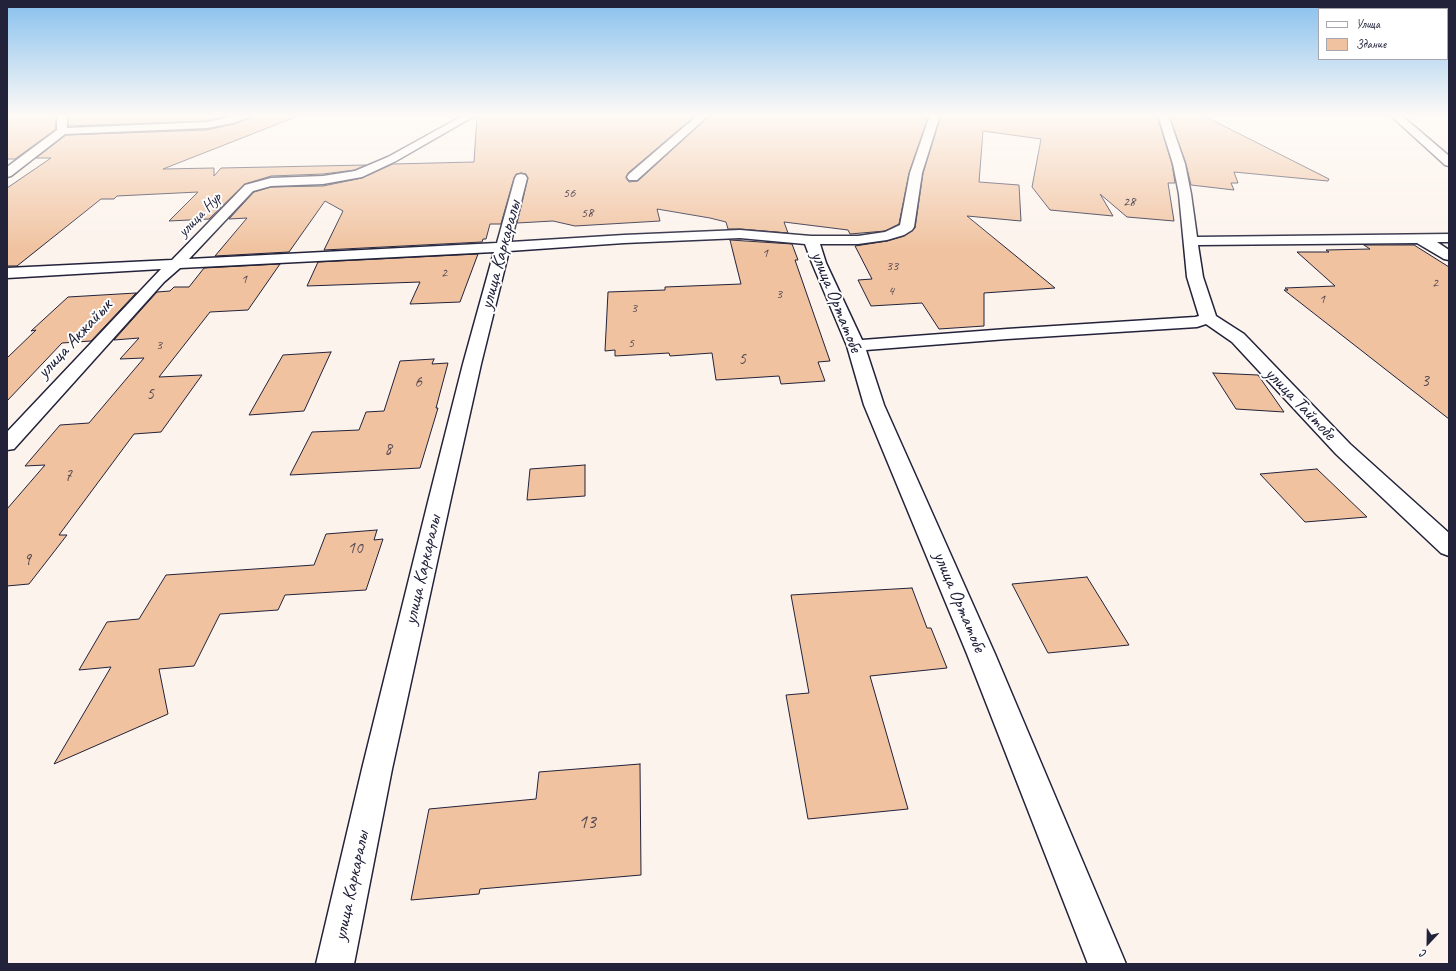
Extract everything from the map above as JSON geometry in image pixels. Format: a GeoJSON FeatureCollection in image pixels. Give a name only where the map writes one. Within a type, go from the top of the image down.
{"type":"FeatureCollection","features":[{"type":"Feature","properties":{"kind":"street"},"geometry":{"type":"LineString","coordinates":[[7,173],[24,160]]}},
{"type":"Feature","properties":{"kind":"street","name":"улица Нур"},"geometry":{"type":"LineString","coordinates":[[176,264],[249,188],[271,182],[322,180],[358,174],[389,160]]}},
{"type":"Feature","properties":{"kind":"street"},"geometry":{"type":"LineString","coordinates":[[633,177],[652,160]]}},
{"type":"Feature","properties":{"kind":"street"},"geometry":{"type":"LineString","coordinates":[[7,273],[740,234],[811,240],[858,240],[887,236],[899,232],[907,227],[916,173],[920,160]]}},
{"type":"Feature","properties":{"kind":"street"},"geometry":{"type":"LineString","coordinates":[[856,346],[1008,334],[1197,322],[1208,318],[1195,277],[1185,194],[1178,160]]}},
{"type":"Feature","properties":{"kind":"street","name":"улица Каркаралы"},"geometry":{"type":"LineString","coordinates":[[335,964],[377,769],[440,498],[476,350],[521,178]]}},
{"type":"Feature","properties":{"kind":"street"},"geometry":{"type":"LineString","coordinates":[[1419,238],[1449,256]]}},
{"type":"Feature","properties":{"kind":"street"},"geometry":{"type":"LineString","coordinates":[[1191,241],[1449,238]]}},
{"type":"Feature","properties":{"kind":"street","name":"улица Ортатобе"},"geometry":{"type":"LineString","coordinates":[[811,240],[819,263],[856,346],[874,405],[981,654],[1106,964]]}},
{"type":"Feature","properties":{"kind":"street","name":"улица Акжайык"},"geometry":{"type":"LineString","coordinates":[[7,444],[159,279],[176,264]]}},
{"type":"Feature","properties":{"kind":"street","name":"улица Тайтобе"},"geometry":{"type":"LineString","coordinates":[[1208,318],[1238,338],[1343,449],[1449,547]]}},
{"type":"Feature","properties":{"kind":"building"},"geometry":{"type":"Polygon","coordinates":[[[48,160],[185,160],[163,169],[214,168],[214,176],[221,168],[366,165],[355,170],[323,174],[271,176],[245,184],[209,219],[169,221],[198,192],[117,196],[114,199],[101,199],[17,266],[7,266],[7,188],[48,160]]]}},
{"type":"Feature","properties":{"kind":"building"},"geometry":{"type":"Polygon","coordinates":[[[474,160],[643,160],[628,173],[626,178],[629,182],[638,181],[661,160],[913,160],[909,173],[899,224],[885,231],[850,234],[848,230],[784,222],[788,233],[728,229],[726,222],[657,209],[660,221],[575,226],[553,221],[517,223],[528,178],[526,174],[521,173],[516,174],[514,178],[501,224],[490,224],[486,239],[483,239],[482,242],[324,250],[343,211],[325,201],[289,252],[215,256],[247,218],[229,219],[254,192],[271,187],[323,186],[362,178],[393,164],[474,162],[474,160]]]}},
{"type":"Feature","properties":{"kind":"building"},"geometry":{"type":"Polygon","coordinates":[[[927,160],[981,160],[979,182],[1019,185],[1021,221],[967,216],[1055,288],[984,293],[984,326],[939,329],[922,303],[871,306],[858,280],[872,279],[855,246],[887,241],[904,236],[915,228],[923,173],[927,160]]]}},
{"type":"Feature","properties":{"kind":"building"},"geometry":{"type":"Polygon","coordinates":[[[1037,160],[1171,160],[1175,183],[1168,183],[1174,221],[1127,217],[1100,194],[1113,216],[1050,210],[1032,187],[1037,160]]]}},
{"type":"Feature","properties":{"kind":"building"},"geometry":{"type":"Polygon","coordinates":[[[1185,160],[1292,160],[1329,179],[1328,181],[1234,172],[1238,183],[1231,183],[1234,190],[1191,185],[1185,160]]]}},
{"type":"Feature","properties":{"kind":"building"},"geometry":{"type":"Polygon","coordinates":[[[730,240],[792,244],[798,260],[795,260],[830,361],[818,362],[825,381],[781,384],[779,376],[716,380],[712,353],[670,356],[669,353],[615,356],[615,350],[605,351],[608,292],[665,290],[665,287],[741,284],[730,240]]]}},
{"type":"Feature","properties":{"kind":"building"},"geometry":{"type":"Polygon","coordinates":[[[1364,245],[1414,245],[1449,267],[1449,419],[1284,290],[1288,290],[1285,288],[1335,286],[1297,252],[1329,252],[1326,250],[1370,249],[1364,245]]]}},
{"type":"Feature","properties":{"kind":"building"},"geometry":{"type":"Polygon","coordinates":[[[478,254],[460,302],[410,304],[420,282],[307,286],[318,262],[478,254]]]}},
{"type":"Feature","properties":{"kind":"building"},"geometry":{"type":"Polygon","coordinates":[[[280,264],[248,310],[210,312],[159,377],[202,375],[161,432],[134,434],[59,535],[67,535],[29,584],[7,586],[7,509],[45,465],[25,466],[60,425],[89,423],[144,358],[120,359],[139,338],[114,340],[157,292],[170,291],[174,287],[189,287],[204,268],[280,264]]]}},
{"type":"Feature","properties":{"kind":"building"},"geometry":{"type":"Polygon","coordinates":[[[136,293],[91,341],[62,343],[7,401],[7,358],[36,330],[31,331],[68,297],[136,293]]]}},
{"type":"Feature","properties":{"kind":"building"},"geometry":{"type":"Polygon","coordinates":[[[331,352],[304,411],[249,415],[283,355],[331,352]]]}},
{"type":"Feature","properties":{"kind":"building"},"geometry":{"type":"Polygon","coordinates":[[[434,359],[432,364],[448,363],[436,408],[438,408],[420,468],[290,475],[312,432],[359,430],[366,412],[384,411],[400,361],[434,359]]]}},
{"type":"Feature","properties":{"kind":"building"},"geometry":{"type":"Polygon","coordinates":[[[1213,373],[1258,375],[1284,412],[1236,409],[1213,373]]]}},
{"type":"Feature","properties":{"kind":"building"},"geometry":{"type":"Polygon","coordinates":[[[585,465],[585,496],[527,500],[530,469],[585,465]]]}},
{"type":"Feature","properties":{"kind":"building"},"geometry":{"type":"Polygon","coordinates":[[[1317,469],[1367,517],[1305,522],[1260,474],[1317,469]]]}},
{"type":"Feature","properties":{"kind":"building"},"geometry":{"type":"Polygon","coordinates":[[[377,530],[374,540],[383,539],[366,590],[285,595],[278,610],[220,614],[194,666],[159,669],[168,714],[54,764],[111,667],[79,670],[107,622],[139,619],[166,575],[314,565],[326,534],[377,530]]]}},
{"type":"Feature","properties":{"kind":"building"},"geometry":{"type":"Polygon","coordinates":[[[1087,577],[1129,645],[1048,653],[1012,584],[1087,577]]]}},
{"type":"Feature","properties":{"kind":"building"},"geometry":{"type":"Polygon","coordinates":[[[912,588],[927,628],[931,628],[947,668],[870,676],[908,809],[808,819],[786,695],[809,693],[791,595],[912,588]]]}},
{"type":"Feature","properties":{"kind":"building"},"geometry":{"type":"Polygon","coordinates":[[[640,764],[641,875],[480,889],[479,894],[411,900],[429,809],[536,799],[539,772],[640,764]]]}}]}
